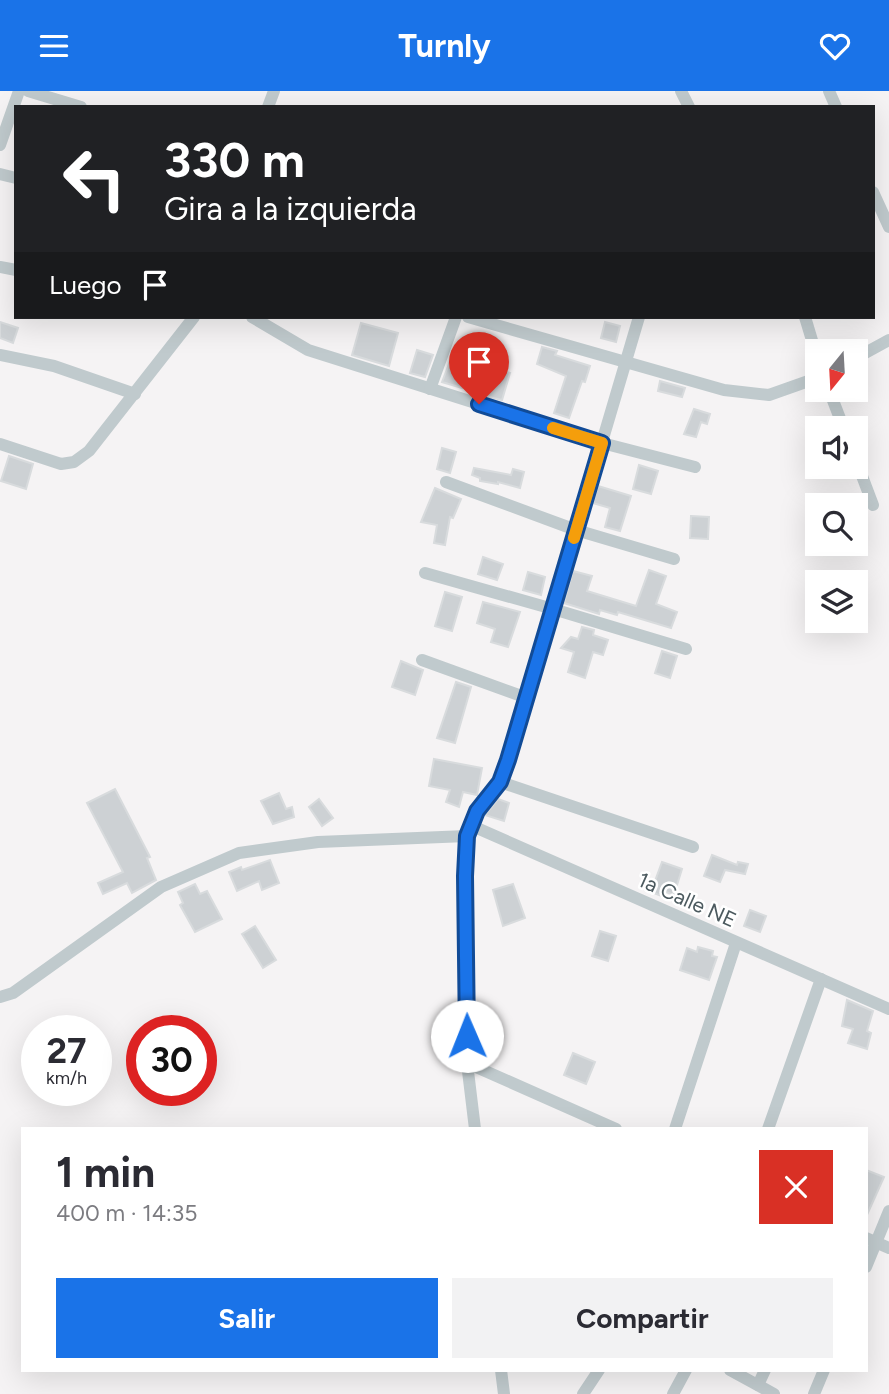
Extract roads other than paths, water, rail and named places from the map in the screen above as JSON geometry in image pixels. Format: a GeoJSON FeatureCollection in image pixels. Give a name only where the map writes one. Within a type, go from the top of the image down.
{"type":"FeatureCollection","features":[{"type":"Feature","properties":{"kind":"street"},"geometry":{"type":"LineString","coordinates":[[28,91],[74,105]]}},
{"type":"Feature","properties":{"kind":"street"},"geometry":{"type":"LineString","coordinates":[[0,145],[14,105]]}},
{"type":"Feature","properties":{"kind":"street"},"geometry":{"type":"LineString","coordinates":[[875,196],[889,227]]}},
{"type":"Feature","properties":{"kind":"street"},"geometry":{"type":"LineString","coordinates":[[0,444],[61,464],[74,463],[89,451],[192,319]]}},
{"type":"Feature","properties":{"kind":"street"},"geometry":{"type":"LineString","coordinates":[[256,319],[308,350],[602,443],[695,467]]}},
{"type":"Feature","properties":{"kind":"street"},"geometry":{"type":"LineString","coordinates":[[430,389],[455,319]]}},
{"type":"Feature","properties":{"kind":"street"},"geometry":{"type":"LineString","coordinates":[[475,319],[724,390],[769,395],[805,382]]}},
{"type":"Feature","properties":{"kind":"street"},"geometry":{"type":"LineString","coordinates":[[475,1127],[467,1063],[465,876],[469,831],[477,811],[500,782],[638,319]]}},
{"type":"Feature","properties":{"kind":"street"},"geometry":{"type":"LineString","coordinates":[[806,319],[812,339]]}},
{"type":"Feature","properties":{"kind":"street"},"geometry":{"type":"LineString","coordinates":[[868,351],[889,340]]}},
{"type":"Feature","properties":{"kind":"street"},"geometry":{"type":"LineString","coordinates":[[0,355],[54,366],[135,394]]}},
{"type":"Feature","properties":{"kind":"street"},"geometry":{"type":"LineString","coordinates":[[863,479],[873,505]]}},
{"type":"Feature","properties":{"kind":"street"},"geometry":{"type":"LineString","coordinates":[[446,482],[576,530],[674,559]]}},
{"type":"Feature","properties":{"kind":"street"},"geometry":{"type":"LineString","coordinates":[[425,573],[553,608],[686,649]]}},
{"type":"Feature","properties":{"kind":"street"},"geometry":{"type":"LineString","coordinates":[[422,660],[527,698]]}},
{"type":"Feature","properties":{"kind":"street"},"geometry":{"type":"LineString","coordinates":[[500,782],[693,847]]}},
{"type":"Feature","properties":{"kind":"street"},"geometry":{"type":"LineString","coordinates":[[0,997],[13,993],[161,887],[239,853],[318,842],[469,831]]}},
{"type":"Feature","properties":{"kind":"street","name":"1a Calle NE"},"geometry":{"type":"LineString","coordinates":[[469,831],[889,1009]]}},
{"type":"Feature","properties":{"kind":"street"},"geometry":{"type":"LineString","coordinates":[[676,1127],[736,943]]}},
{"type":"Feature","properties":{"kind":"street"},"geometry":{"type":"LineString","coordinates":[[769,1127],[821,979]]}},
{"type":"Feature","properties":{"kind":"street"},"geometry":{"type":"LineString","coordinates":[[467,1063],[611,1127]]}},
{"type":"Feature","properties":{"kind":"street"},"geometry":{"type":"LineString","coordinates":[[889,1212],[871,1240],[889,1248]]}},
{"type":"Feature","properties":{"kind":"street"},"geometry":{"type":"LineString","coordinates":[[501,1372],[504,1394]]}},
{"type":"Feature","properties":{"kind":"street"},"geometry":{"type":"LineString","coordinates":[[583,1394],[598,1372]]}},
{"type":"Feature","properties":{"kind":"street"},"geometry":{"type":"LineString","coordinates":[[673,1394],[685,1372]]}},
{"type":"Feature","properties":{"kind":"street"},"geometry":{"type":"LineString","coordinates":[[734,1372],[774,1394]]}},
{"type":"Feature","properties":{"kind":"street"},"geometry":{"type":"LineString","coordinates":[[758,1385],[764,1372]]}},
{"type":"Feature","properties":{"kind":"street"},"geometry":{"type":"LineString","coordinates":[[814,1394],[823,1372]]}}]}
